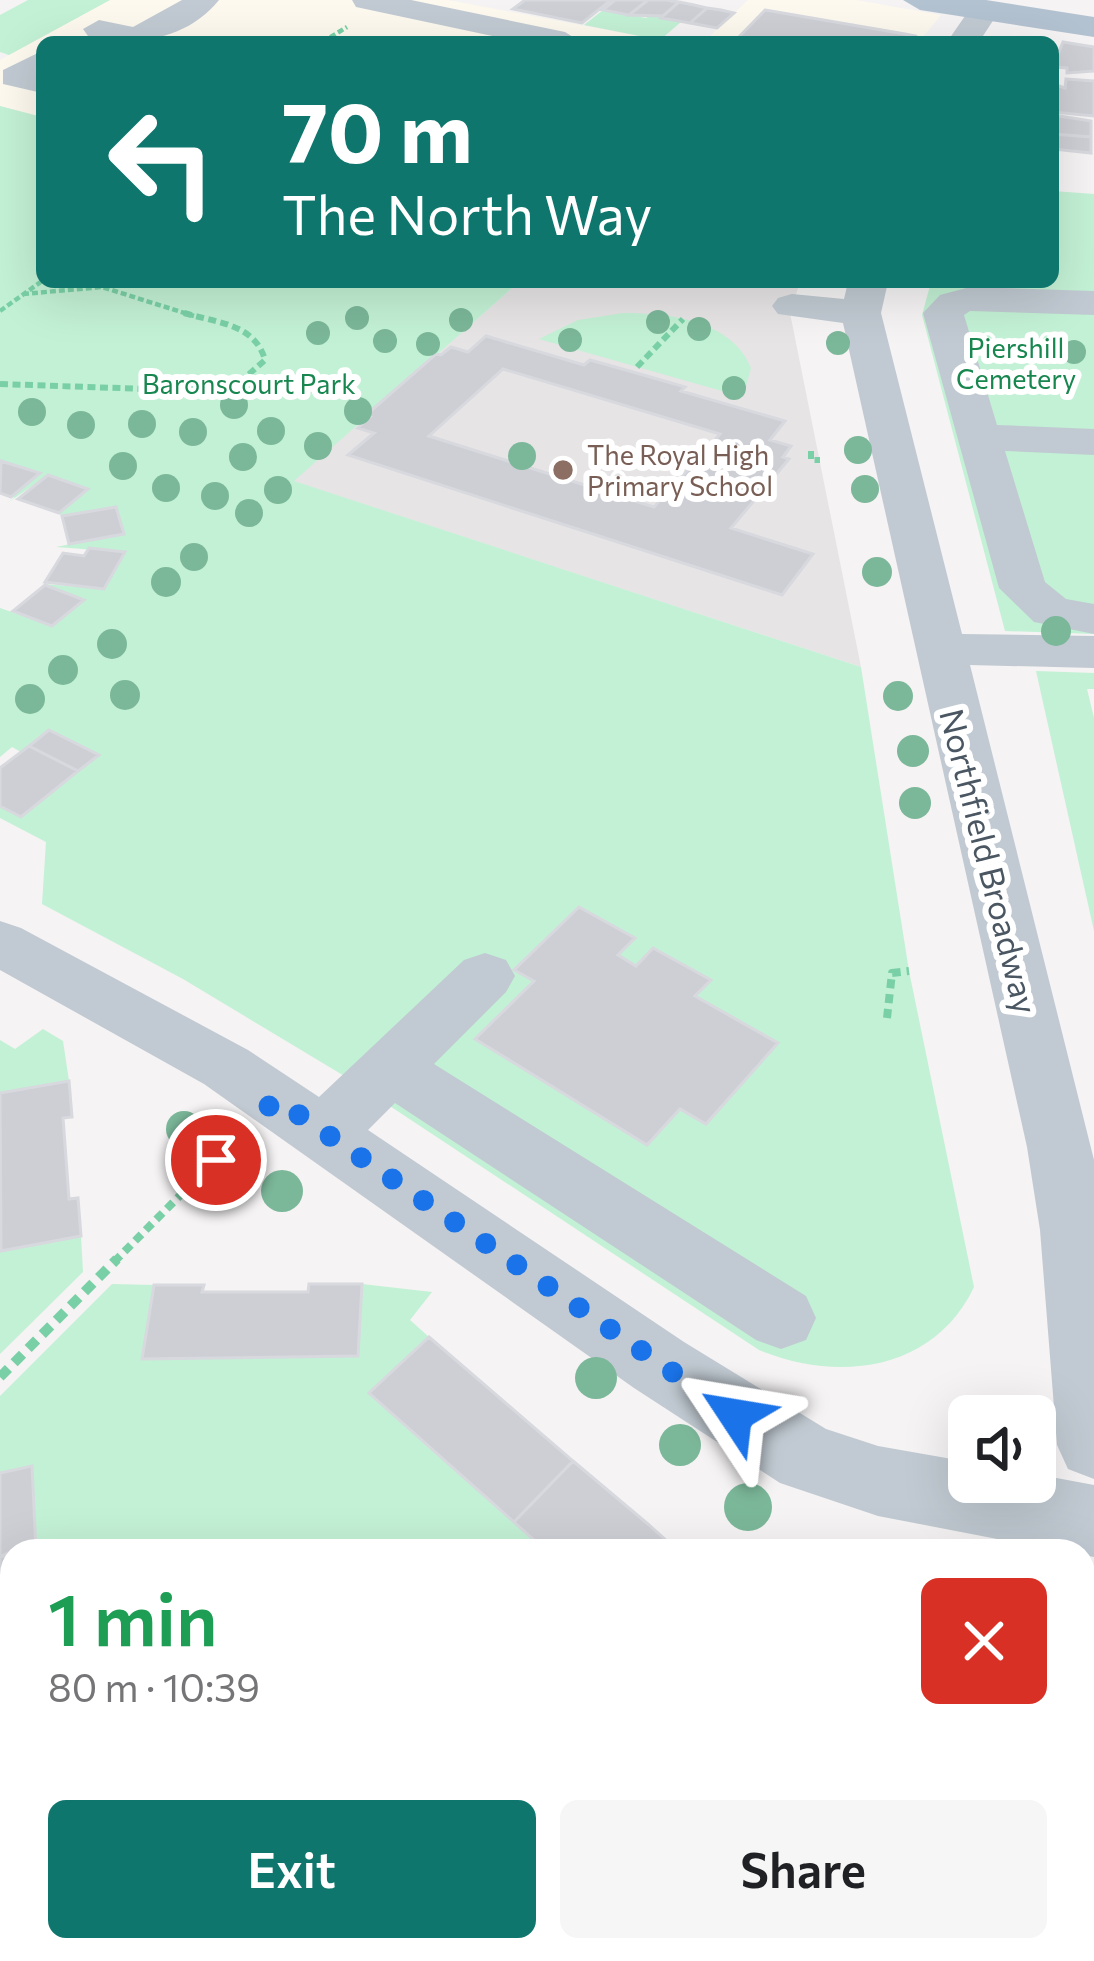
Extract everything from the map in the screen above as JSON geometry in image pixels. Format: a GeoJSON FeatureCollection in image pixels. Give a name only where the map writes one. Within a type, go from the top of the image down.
{"type":"FeatureCollection","features":[{"type":"Feature","properties":{"kind":"main road"},"geometry":{"type":"LineString","coordinates":[[920,0],[990,7],[1094,27]]}},
{"type":"Feature","properties":{"kind":"street"},"geometry":{"type":"LineString","coordinates":[[129,36],[99,29],[148,0]]}},
{"type":"Feature","properties":{"kind":"street"},"geometry":{"type":"LineString","coordinates":[[141,36],[204,0]]}},
{"type":"Feature","properties":{"kind":"street"},"geometry":{"type":"LineString","coordinates":[[967,36],[990,7]]}},
{"type":"Feature","properties":{"kind":"street"},"geometry":{"type":"LineString","coordinates":[[369,15],[414,36]]}},
{"type":"Feature","properties":{"kind":"street"},"geometry":{"type":"LineString","coordinates":[[369,15],[521,36]]}},
{"type":"Feature","properties":{"kind":"street"},"geometry":{"type":"LineString","coordinates":[[36,64],[15,76],[36,81]]}},
{"type":"Feature","properties":{"kind":"street"},"geometry":{"type":"LineString","coordinates":[[792,306],[864,298]]}},
{"type":"Feature","properties":{"kind":"street","name":"Northfield Broadway"},"geometry":{"type":"LineString","coordinates":[[864,298],[939,650],[1060,1147],[1088,1325],[1094,1445]]}},
{"type":"Feature","properties":{"kind":"street"},"geometry":{"type":"LineString","coordinates":[[1094,303],[970,299],[943,314],[1023,588],[1052,611],[1094,619]]}},
{"type":"Feature","properties":{"kind":"street"},"geometry":{"type":"LineString","coordinates":[[980,437],[1094,442]]}},
{"type":"Feature","properties":{"kind":"street"},"geometry":{"type":"LineString","coordinates":[[939,650],[1094,652]]}},
{"type":"Feature","properties":{"kind":"street"},"geometry":{"type":"LineString","coordinates":[[0,943],[170,1034],[300,1115],[658,1365],[806,1458],[878,1481],[1094,1521]]}},
{"type":"Feature","properties":{"kind":"street"},"geometry":{"type":"LineString","coordinates":[[300,1115],[389,1067],[484,976]]}},
{"type":"Feature","properties":{"kind":"street"},"geometry":{"type":"LineString","coordinates":[[389,1067],[782,1318]]}},
{"type":"Feature","properties":{"kind":"path"},"geometry":{"type":"LineString","coordinates":[[0,310],[36,285]]}},
{"type":"Feature","properties":{"kind":"path"},"geometry":{"type":"LineString","coordinates":[[23,294],[91,288]]}},
{"type":"Feature","properties":{"kind":"path"},"geometry":{"type":"LineString","coordinates":[[105,288],[260,340],[265,360],[241,381]]}},
{"type":"Feature","properties":{"kind":"path"},"geometry":{"type":"LineString","coordinates":[[637,367],[683,319]]}},
{"type":"Feature","properties":{"kind":"path"},"geometry":{"type":"LineString","coordinates":[[0,384],[147,389],[264,378]]}},
{"type":"Feature","properties":{"kind":"path"},"geometry":{"type":"LineString","coordinates":[[811,451],[811,460],[820,460]]}},
{"type":"Feature","properties":{"kind":"path"},"geometry":{"type":"LineString","coordinates":[[887,1018],[892,973],[909,971]]}},
{"type":"Feature","properties":{"kind":"path"},"geometry":{"type":"LineString","coordinates":[[0,1377],[300,1115]]}},
{"type":"Feature","properties":{"kind":"shaded area"},"geometry":{"type":"Polygon","coordinates":[[[110,0],[448,0],[638,36],[44,36],[110,0]]]}},
{"type":"Feature","properties":{"kind":"shaded area"},"geometry":{"type":"Polygon","coordinates":[[[748,0],[856,0],[941,15],[924,36],[710,36],[748,0]]]}},
{"type":"Feature","properties":{"kind":"shaded area"},"geometry":{"type":"Polygon","coordinates":[[[36,40],[36,115],[0,106],[0,60],[36,40]]]}},
{"type":"Feature","properties":{"kind":"shaded area","name":"The Royal High Primary School"},"geometry":{"type":"Polygon","coordinates":[[[512,288],[798,288],[790,313],[861,667],[293,481],[512,288]]]}},
{"type":"Feature","properties":{"kind":"green space"},"geometry":{"type":"Polygon","coordinates":[[[28,0],[110,0],[36,36],[9,55],[0,52],[0,15],[28,0]]]}},
{"type":"Feature","properties":{"kind":"green space"},"geometry":{"type":"Polygon","coordinates":[[[603,10],[681,22],[665,36],[584,25],[603,10]]]}},
{"type":"Feature","properties":{"kind":"green space","name":"Baronscourt Park"},"geometry":{"type":"Polygon","coordinates":[[[0,106],[36,115],[36,288],[512,288],[294,481],[861,667],[909,971],[974,1287],[957,1315],[935,1337],[882,1362],[821,1366],[759,1350],[346,1077],[183,979],[42,904],[46,842],[0,818],[0,806],[22,817],[98,755],[49,730],[21,752],[12,747],[0,757],[0,608],[52,626],[44,584],[104,589],[123,552],[56,547],[124,533],[115,507],[62,516],[59,513],[87,489],[48,475],[6,504],[14,498],[0,462],[0,106]]]}},
{"type":"Feature","properties":{"kind":"green space","name":"Piershill Cemetery"},"geometry":{"type":"Polygon","coordinates":[[[1059,191],[1094,194],[1094,634],[1005,631],[922,315],[929,288],[1059,288],[1059,191]]]}},
{"type":"Feature","properties":{"kind":"green space"},"geometry":{"type":"Polygon","coordinates":[[[623,313],[697,322],[729,339],[751,368],[743,397],[539,339],[578,320],[623,313]]]}},
{"type":"Feature","properties":{"kind":"green space"},"geometry":{"type":"Polygon","coordinates":[[[1036,671],[1094,673],[1094,689],[1087,689],[1094,718],[1094,931],[1036,671]]]}},
{"type":"Feature","properties":{"kind":"green space"},"geometry":{"type":"Polygon","coordinates":[[[43,1029],[63,1041],[69,1081],[0,1093],[0,1040],[15,1049],[43,1029]]]}},
{"type":"Feature","properties":{"kind":"green space"},"geometry":{"type":"Polygon","coordinates":[[[0,1227],[2,1251],[81,1236],[83,1272],[0,1354],[0,1227]]]}},
{"type":"Feature","properties":{"kind":"green space"},"geometry":{"type":"Polygon","coordinates":[[[112,1284],[154,1285],[143,1359],[357,1356],[362,1284],[432,1292],[410,1320],[429,1337],[369,1393],[533,1539],[35,1539],[32,1466],[0,1473],[0,1396],[112,1284]]]}},
{"type":"Feature","properties":{"kind":"building"},"geometry":{"type":"Polygon","coordinates":[[[525,0],[611,0],[582,23],[513,9],[525,0]]]}},
{"type":"Feature","properties":{"kind":"building"},"geometry":{"type":"Polygon","coordinates":[[[615,0],[648,0],[629,15],[603,10],[615,0]]]}},
{"type":"Feature","properties":{"kind":"building"},"geometry":{"type":"Polygon","coordinates":[[[648,0],[679,2],[663,16],[629,15],[648,0]]]}},
{"type":"Feature","properties":{"kind":"building"},"geometry":{"type":"Polygon","coordinates":[[[679,2],[707,8],[690,23],[661,18],[679,2]]]}},
{"type":"Feature","properties":{"kind":"building"},"geometry":{"type":"Polygon","coordinates":[[[707,8],[734,13],[717,28],[690,23],[707,8]]]}},
{"type":"Feature","properties":{"kind":"building"},"geometry":{"type":"Polygon","coordinates":[[[765,10],[915,36],[740,36],[765,10]]]}},
{"type":"Feature","properties":{"kind":"building"},"geometry":{"type":"Polygon","coordinates":[[[1063,42],[1094,47],[1094,71],[1067,73],[1067,68],[1059,67],[1063,42]]]}},
{"type":"Feature","properties":{"kind":"building"},"geometry":{"type":"Polygon","coordinates":[[[1066,79],[1094,81],[1094,116],[1059,113],[1059,86],[1065,88],[1066,79]]]}},
{"type":"Feature","properties":{"kind":"building"},"geometry":{"type":"Polygon","coordinates":[[[1059,116],[1091,121],[1091,137],[1059,134],[1059,116]]]}},
{"type":"Feature","properties":{"kind":"building"},"geometry":{"type":"Polygon","coordinates":[[[1059,134],[1091,137],[1091,153],[1059,150],[1059,134]]]}},
{"type":"Feature","properties":{"kind":"building"},"geometry":{"type":"Polygon","coordinates":[[[486,336],[584,365],[590,360],[640,374],[785,421],[770,440],[791,446],[783,457],[789,459],[731,528],[813,554],[782,595],[348,455],[374,433],[358,428],[370,417],[365,416],[436,354],[451,347],[468,352],[486,336]],[[503,369],[429,436],[654,507],[720,434],[503,369]]]}},
{"type":"Feature","properties":{"kind":"building"},"geometry":{"type":"Polygon","coordinates":[[[1,461],[40,473],[11,497],[0,493],[1,461]]]}},
{"type":"Feature","properties":{"kind":"building"},"geometry":{"type":"Polygon","coordinates":[[[48,475],[88,489],[59,513],[18,499],[48,475]]]}},
{"type":"Feature","properties":{"kind":"building"},"geometry":{"type":"Polygon","coordinates":[[[116,507],[124,534],[69,544],[62,516],[116,507]]]}},
{"type":"Feature","properties":{"kind":"building"},"geometry":{"type":"Polygon","coordinates":[[[89,548],[125,552],[104,589],[45,582],[63,553],[84,556],[89,548]]]}},
{"type":"Feature","properties":{"kind":"building"},"geometry":{"type":"Polygon","coordinates":[[[45,585],[84,600],[52,626],[13,611],[45,585]]]}},
{"type":"Feature","properties":{"kind":"building"},"geometry":{"type":"Polygon","coordinates":[[[49,730],[99,755],[78,771],[29,746],[49,730]]]}},
{"type":"Feature","properties":{"kind":"building"},"geometry":{"type":"Polygon","coordinates":[[[29,746],[78,771],[21,817],[0,806],[0,768],[29,746]]]}},
{"type":"Feature","properties":{"kind":"building"},"geometry":{"type":"Polygon","coordinates":[[[579,907],[635,938],[618,955],[636,966],[653,948],[711,980],[695,996],[778,1043],[706,1124],[680,1109],[647,1145],[475,1039],[534,981],[514,970],[579,907]]]}},
{"type":"Feature","properties":{"kind":"building"},"geometry":{"type":"Polygon","coordinates":[[[69,1081],[72,1117],[63,1118],[69,1199],[78,1198],[81,1236],[1,1251],[0,1093],[69,1081]]]}},
{"type":"Feature","properties":{"kind":"building"},"geometry":{"type":"Polygon","coordinates":[[[309,1284],[362,1284],[358,1356],[142,1359],[154,1285],[204,1285],[202,1292],[308,1292],[309,1284]]]}},
{"type":"Feature","properties":{"kind":"building"},"geometry":{"type":"Polygon","coordinates":[[[429,1337],[573,1461],[514,1522],[369,1393],[429,1337]]]}},
{"type":"Feature","properties":{"kind":"building"},"geometry":{"type":"Polygon","coordinates":[[[573,1461],[664,1539],[533,1539],[514,1522],[573,1461]]]}},
{"type":"Feature","properties":{"kind":"building"},"geometry":{"type":"Polygon","coordinates":[[[32,1466],[35,1539],[0,1539],[0,1473],[32,1466]]]}},
{"type":"Feature","properties":{"kind":"place","name":"The Royal High Primary School"},"geometry":{"type":"Point","coordinates":[563,470]}},
{"type":"Feature","properties":{"kind":"route"},"geometry":{"type":"LineString","coordinates":[[216,1160],[276,1099],[735,1415]]}}]}
